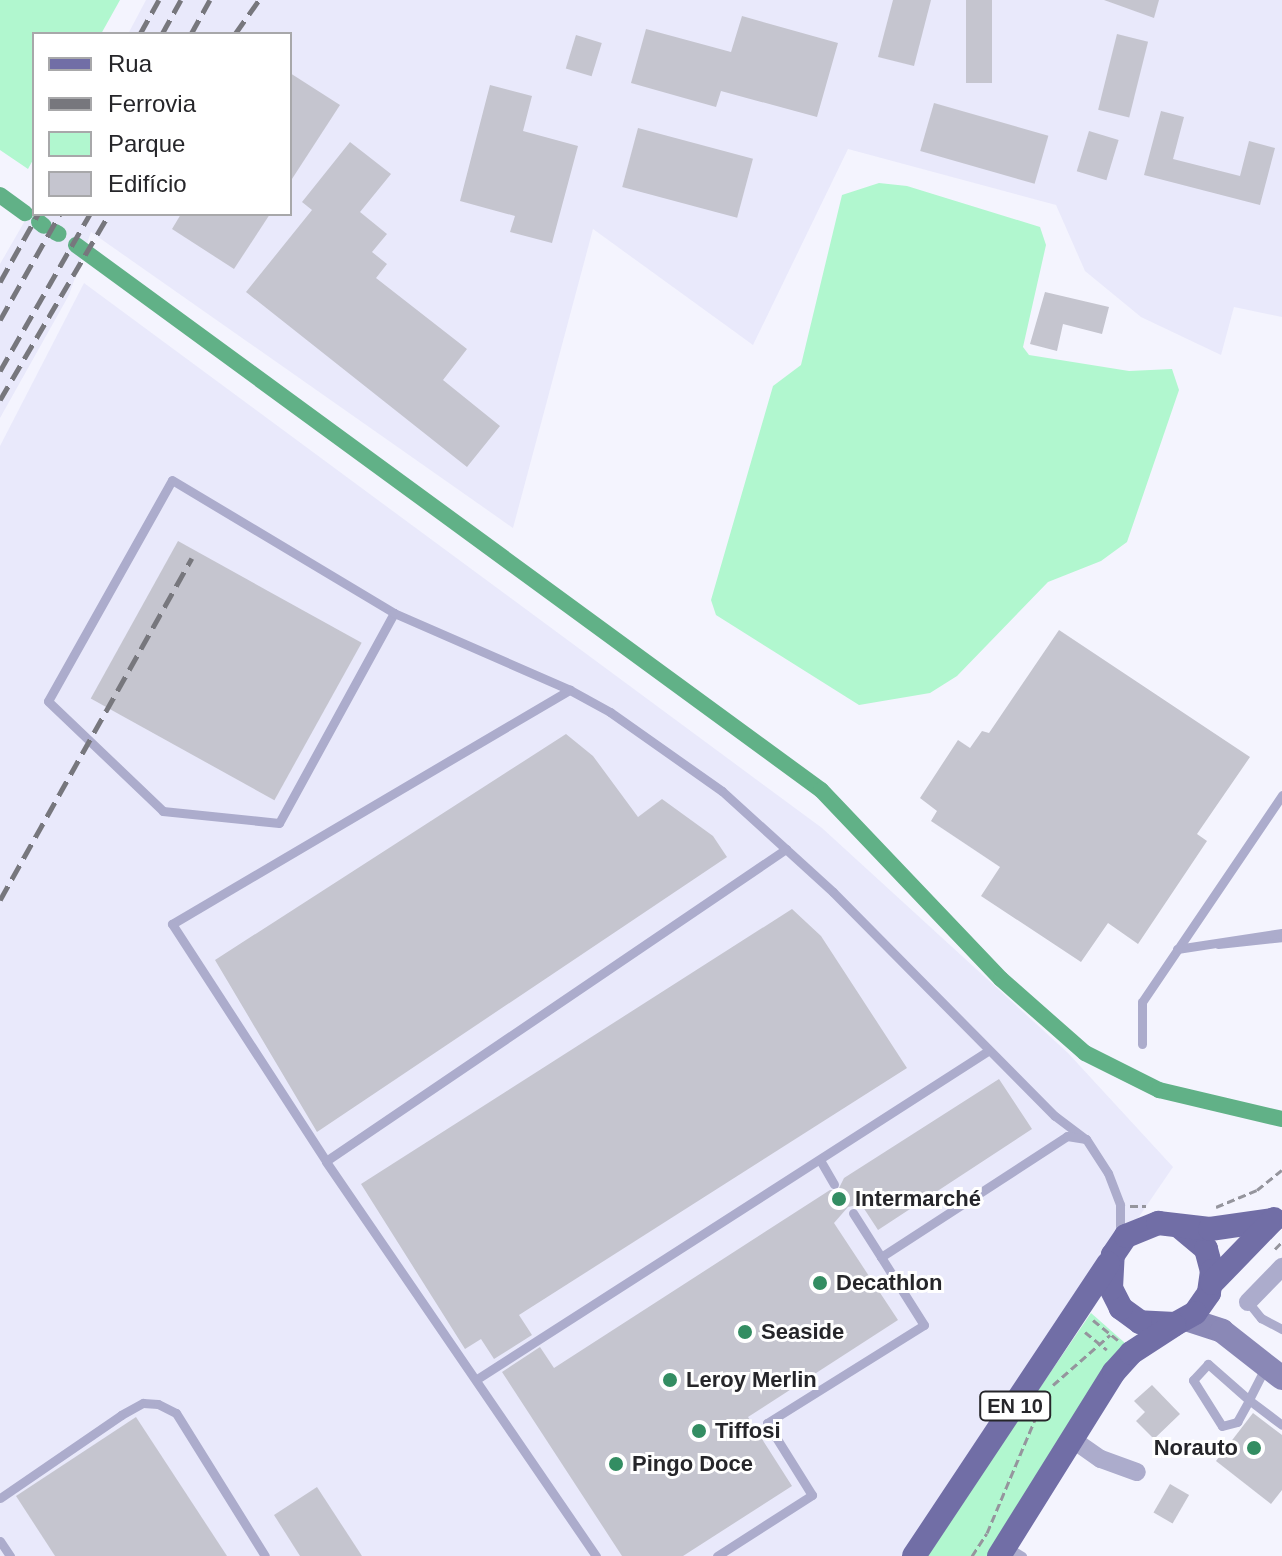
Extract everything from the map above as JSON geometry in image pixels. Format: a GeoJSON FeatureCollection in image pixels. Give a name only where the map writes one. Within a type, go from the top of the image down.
{"type":"FeatureCollection","features":[{"type":"Feature","properties":{"kind":"main road","name":"EN 10"},"geometry":{"type":"LineString","coordinates":[[914,1556],[1077,1315],[1116,1250],[1146,1225],[1279,1225]]}},
{"type":"Feature","properties":{"kind":"main road","name":"EN 10"},"geometry":{"type":"LineString","coordinates":[[1009,1553],[1072,1439],[1127,1358],[1180,1322],[1210,1288],[1279,1225]]}},
{"type":"Feature","properties":{"kind":"main road"},"geometry":{"type":"LineString","coordinates":[[1180,1227],[1206,1249],[1210,1288],[1222,1331]]}},
{"type":"Feature","properties":{"kind":"main road"},"geometry":{"type":"LineString","coordinates":[[1116,1250],[1109,1277],[1121,1308],[1152,1325],[1180,1322],[1222,1331],[1274,1372]]}},
{"type":"Feature","properties":{"kind":"street"},"geometry":{"type":"LineString","coordinates":[[1248,1302],[1277,1259]]}},
{"type":"Feature","properties":{"kind":"street"},"geometry":{"type":"LineString","coordinates":[[1072,1439],[1101,1459],[1137,1472]]}},
{"type":"Feature","properties":{"kind":"lane"},"geometry":{"type":"LineString","coordinates":[[394,613],[279,823],[163,811],[48,701],[172,480],[394,613],[570,690],[610,712],[722,791],[786,849],[988,1051],[1086,1139],[1108,1173],[1121,1209],[1116,1250]]}},
{"type":"Feature","properties":{"kind":"lane"},"geometry":{"type":"LineString","coordinates":[[570,690],[172,924],[326,1161],[596,1556]]}},
{"type":"Feature","properties":{"kind":"lane"},"geometry":{"type":"LineString","coordinates":[[1142,1044],[1142,1002],[1282,795]]}},
{"type":"Feature","properties":{"kind":"lane"},"geometry":{"type":"LineString","coordinates":[[326,1161],[786,849]]}},
{"type":"Feature","properties":{"kind":"lane"},"geometry":{"type":"LineString","coordinates":[[1177,949],[1282,935]]}},
{"type":"Feature","properties":{"kind":"lane"},"geometry":{"type":"LineString","coordinates":[[477,1379],[988,1051]]}},
{"type":"Feature","properties":{"kind":"lane"},"geometry":{"type":"LineString","coordinates":[[881,1257],[1057,1138],[1086,1139]]}},
{"type":"Feature","properties":{"kind":"lane"},"geometry":{"type":"LineString","coordinates":[[820,1160],[834,1184]]}},
{"type":"Feature","properties":{"kind":"lane"},"geometry":{"type":"LineString","coordinates":[[717,1556],[812,1495],[767,1423],[924,1325],[853,1213]]}},
{"type":"Feature","properties":{"kind":"lane"},"geometry":{"type":"LineString","coordinates":[[1248,1302],[1261,1318],[1282,1329]]}},
{"type":"Feature","properties":{"kind":"lane"},"geometry":{"type":"LineString","coordinates":[[1274,1372],[1249,1400],[1237,1422],[1222,1426],[1195,1384],[1196,1372],[1202,1365],[1214,1367],[1249,1400],[1282,1425]]}},
{"type":"Feature","properties":{"kind":"lane"},"geometry":{"type":"LineString","coordinates":[[0,1498],[121,1415],[143,1403],[158,1404],[176,1413],[265,1556]]}},
{"type":"Feature","properties":{"kind":"lane"},"geometry":{"type":"LineString","coordinates":[[0,1541],[10,1556]]}},
{"type":"Feature","properties":{"kind":"path"},"geometry":{"type":"LineString","coordinates":[[1207,1211],[1257,1190],[1282,1170]]}},
{"type":"Feature","properties":{"kind":"path"},"geometry":{"type":"LineString","coordinates":[[1121,1209],[1153,1206]]}},
{"type":"Feature","properties":{"kind":"path"},"geometry":{"type":"LineString","coordinates":[[1277,1259],[1279,1225]]}},
{"type":"Feature","properties":{"kind":"path"},"geometry":{"type":"LineString","coordinates":[[1077,1315],[1110,1335],[1127,1358]]}},
{"type":"Feature","properties":{"kind":"path"},"geometry":{"type":"LineString","coordinates":[[1077,1315],[1098,1345],[1127,1358]]}},
{"type":"Feature","properties":{"kind":"path"},"geometry":{"type":"LineString","coordinates":[[972,1556],[1046,1395],[1110,1335]]}},
{"type":"Feature","properties":{"kind":"shaded area"},"geometry":{"type":"Polygon","coordinates":[[[146,0],[1282,0],[1282,317],[1234,307],[1221,355],[1141,317],[1085,271],[1056,205],[848,149],[753,345],[593,229],[513,528],[91,232],[69,295],[0,418],[0,264],[32,208],[32,216],[292,216],[292,32],[129,32],[146,0]]]}},
{"type":"Feature","properties":{"kind":"shaded area"},"geometry":{"type":"Polygon","coordinates":[[[84,283],[822,828],[1068,1053],[1173,1167],[907,1556],[0,1556],[0,446],[84,283]]]}},
{"type":"Feature","properties":{"kind":"green space"},"geometry":{"type":"Polygon","coordinates":[[[0,0],[120,0],[102,32],[32,32],[32,162],[28,169],[0,150],[0,0]]]}},
{"type":"Feature","properties":{"kind":"green space"},"geometry":{"type":"Polygon","coordinates":[[[879,183],[907,186],[1040,227],[1046,245],[1023,347],[1029,355],[1129,371],[1172,369],[1179,390],[1127,542],[1101,561],[1048,582],[957,676],[930,693],[859,705],[716,615],[711,600],[773,386],[801,365],[842,195],[879,183]]]}},
{"type":"Feature","properties":{"kind":"green space"},"geometry":{"type":"Polygon","coordinates":[[[1091,1313],[1125,1343],[990,1556],[925,1556],[1091,1313]]]}},
{"type":"Feature","properties":{"kind":"building"},"geometry":{"type":"Polygon","coordinates":[[[893,0],[931,0],[914,66],[878,57],[893,0]]]}},
{"type":"Feature","properties":{"kind":"building"},"geometry":{"type":"Polygon","coordinates":[[[966,0],[992,0],[992,83],[966,83],[966,0]]]}},
{"type":"Feature","properties":{"kind":"building"},"geometry":{"type":"Polygon","coordinates":[[[1104,0],[1159,0],[1154,18],[1104,0]]]}},
{"type":"Feature","properties":{"kind":"building"},"geometry":{"type":"Polygon","coordinates":[[[742,16],[838,43],[817,117],[721,91],[716,107],[631,83],[646,29],[731,52],[742,16]]]}},
{"type":"Feature","properties":{"kind":"building"},"geometry":{"type":"Polygon","coordinates":[[[1117,34],[1148,42],[1129,117],[1098,110],[1117,34]]]}},
{"type":"Feature","properties":{"kind":"building"},"geometry":{"type":"Polygon","coordinates":[[[576,35],[602,43],[592,76],[566,68],[576,35]]]}},
{"type":"Feature","properties":{"kind":"building"},"geometry":{"type":"Polygon","coordinates":[[[292,74],[340,105],[292,179],[292,74]]]}},
{"type":"Feature","properties":{"kind":"building"},"geometry":{"type":"Polygon","coordinates":[[[490,85],[532,96],[523,131],[578,146],[552,243],[510,232],[515,216],[460,201],[490,85]]]}},
{"type":"Feature","properties":{"kind":"building"},"geometry":{"type":"Polygon","coordinates":[[[934,103],[1048,136],[1035,184],[920,151],[934,103]]]}},
{"type":"Feature","properties":{"kind":"building"},"geometry":{"type":"Polygon","coordinates":[[[1161,111],[1184,117],[1173,159],[1240,176],[1249,141],[1275,148],[1260,205],[1144,175],[1161,111]]]}},
{"type":"Feature","properties":{"kind":"building"},"geometry":{"type":"Polygon","coordinates":[[[638,128],[753,159],[737,218],[622,187],[638,128]]]}},
{"type":"Feature","properties":{"kind":"building"},"geometry":{"type":"Polygon","coordinates":[[[1089,131],[1119,140],[1106,180],[1077,171],[1089,131]]]}},
{"type":"Feature","properties":{"kind":"building"},"geometry":{"type":"Polygon","coordinates":[[[350,142],[391,174],[360,212],[387,234],[372,252],[387,264],[376,278],[467,349],[443,380],[500,426],[467,467],[246,292],[312,210],[302,202],[350,142]]]}},
{"type":"Feature","properties":{"kind":"building"},"geometry":{"type":"Polygon","coordinates":[[[180,216],[269,216],[234,269],[172,229],[180,216]]]}},
{"type":"Feature","properties":{"kind":"building"},"geometry":{"type":"Polygon","coordinates":[[[1045,292],[1109,307],[1102,334],[1063,324],[1057,351],[1030,344],[1045,292]]]}},
{"type":"Feature","properties":{"kind":"building"},"geometry":{"type":"Polygon","coordinates":[[[178,541],[362,643],[274,800],[91,698],[178,541]]]}},
{"type":"Feature","properties":{"kind":"building"},"geometry":{"type":"Polygon","coordinates":[[[1059,630],[1250,757],[1197,834],[1207,841],[1138,944],[1108,923],[1081,962],[981,896],[1000,867],[931,821],[937,811],[920,798],[958,740],[970,748],[982,731],[989,733],[1059,630]]]}},
{"type":"Feature","properties":{"kind":"building"},"geometry":{"type":"Polygon","coordinates":[[[566,734],[593,756],[638,817],[662,799],[713,836],[727,857],[317,1132],[215,960],[566,734]]]}},
{"type":"Feature","properties":{"kind":"building"},"geometry":{"type":"Polygon","coordinates":[[[792,909],[821,936],[907,1068],[519,1315],[532,1335],[494,1359],[481,1339],[465,1349],[361,1184],[792,909]]]}},
{"type":"Feature","properties":{"kind":"building"},"geometry":{"type":"Polygon","coordinates":[[[999,1079],[1032,1129],[878,1230],[861,1204],[848,1207],[834,1223],[898,1320],[748,1417],[792,1486],[683,1556],[622,1556],[502,1372],[540,1347],[554,1368],[830,1190],[838,1190],[844,1178],[999,1079]]]}},
{"type":"Feature","properties":{"kind":"building"},"geometry":{"type":"Polygon","coordinates":[[[1152,1385],[1180,1414],[1154,1439],[1136,1421],[1145,1412],[1134,1401],[1152,1385]]]}},
{"type":"Feature","properties":{"kind":"building","name":"Norauto"},"geometry":{"type":"Polygon","coordinates":[[[1253,1413],[1282,1435],[1282,1490],[1271,1504],[1216,1461],[1253,1413]]]}},
{"type":"Feature","properties":{"kind":"building"},"geometry":{"type":"Polygon","coordinates":[[[136,1417],[227,1556],[55,1556],[16,1496],[136,1417]]]}},
{"type":"Feature","properties":{"kind":"building"},"geometry":{"type":"Polygon","coordinates":[[[1170,1484],[1189,1495],[1173,1524],[1154,1513],[1170,1484]]]}},
{"type":"Feature","properties":{"kind":"building"},"geometry":{"type":"Polygon","coordinates":[[[317,1487],[362,1556],[300,1556],[274,1515],[317,1487]]]}},
{"type":"Feature","properties":{"kind":"waterway"},"geometry":{"type":"LineString","coordinates":[[0,195],[25,213]]}},
{"type":"Feature","properties":{"kind":"waterway"},"geometry":{"type":"LineString","coordinates":[[39,222],[44,226]]}},
{"type":"Feature","properties":{"kind":"waterway"},"geometry":{"type":"LineString","coordinates":[[55,232],[59,234]]}},
{"type":"Feature","properties":{"kind":"waterway"},"geometry":{"type":"LineString","coordinates":[[76,245],[821,790],[1001,979],[1085,1053],[1159,1090],[1282,1119]]}},
{"type":"Feature","properties":{"kind":"railway"},"geometry":{"type":"LineString","coordinates":[[141,32],[159,0]]}},
{"type":"Feature","properties":{"kind":"railway"},"geometry":{"type":"LineString","coordinates":[[163,32],[181,0]]}},
{"type":"Feature","properties":{"kind":"railway"},"geometry":{"type":"LineString","coordinates":[[192,32],[210,0]]}},
{"type":"Feature","properties":{"kind":"railway"},"geometry":{"type":"LineString","coordinates":[[236,32],[259,0]]}},
{"type":"Feature","properties":{"kind":"railway"},"geometry":{"type":"LineString","coordinates":[[0,282],[37,216]]}},
{"type":"Feature","properties":{"kind":"railway"},"geometry":{"type":"LineString","coordinates":[[0,320],[59,216]]}},
{"type":"Feature","properties":{"kind":"railway"},"geometry":{"type":"LineString","coordinates":[[0,371],[89,216]]}},
{"type":"Feature","properties":{"kind":"railway"},"geometry":{"type":"LineString","coordinates":[[0,400],[108,216]]}},
{"type":"Feature","properties":{"kind":"railway"},"geometry":{"type":"LineString","coordinates":[[0,900],[192,558]]}},
{"type":"Feature","properties":{"kind":"place","name":"Intermarché"},"geometry":{"type":"Point","coordinates":[839,1199]}},
{"type":"Feature","properties":{"kind":"place","name":"Decathlon"},"geometry":{"type":"Point","coordinates":[820,1283]}},
{"type":"Feature","properties":{"kind":"place","name":"Seaside"},"geometry":{"type":"Point","coordinates":[745,1332]}},
{"type":"Feature","properties":{"kind":"place","name":"Leroy Merlin"},"geometry":{"type":"Point","coordinates":[670,1380]}},
{"type":"Feature","properties":{"kind":"place","name":"Tiffosi"},"geometry":{"type":"Point","coordinates":[699,1431]}},
{"type":"Feature","properties":{"kind":"place","name":"Norauto"},"geometry":{"type":"Point","coordinates":[1254,1448]}},
{"type":"Feature","properties":{"kind":"place","name":"Pingo Doce"},"geometry":{"type":"Point","coordinates":[616,1464]}}]}
